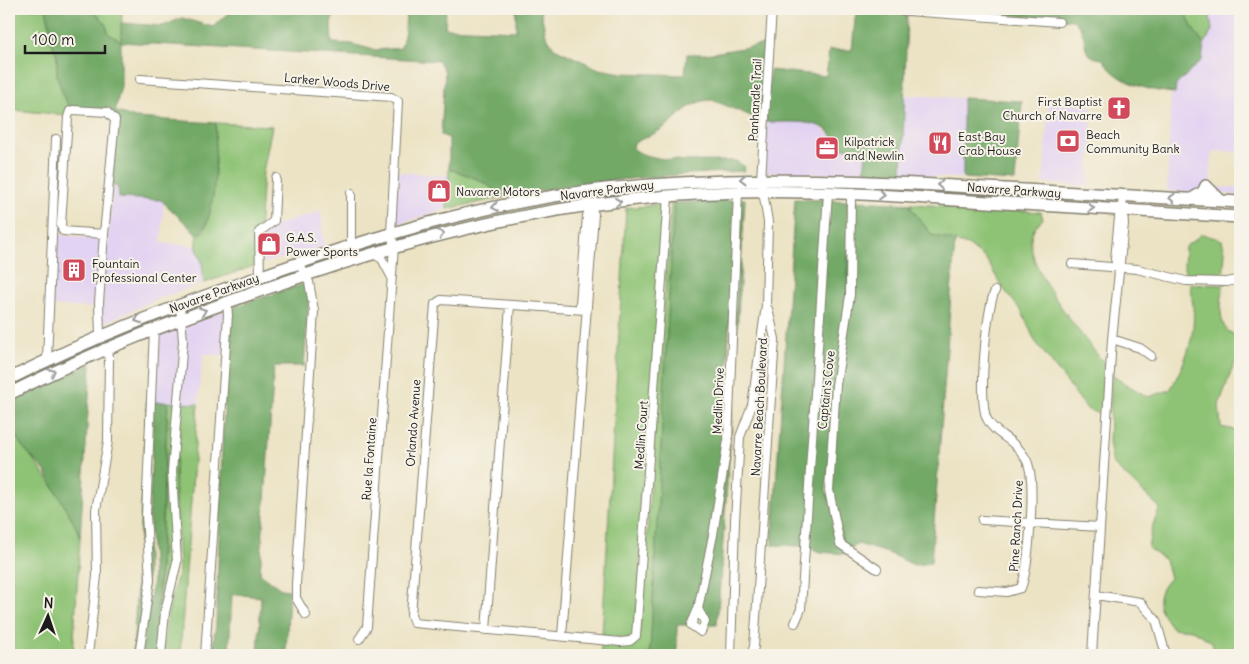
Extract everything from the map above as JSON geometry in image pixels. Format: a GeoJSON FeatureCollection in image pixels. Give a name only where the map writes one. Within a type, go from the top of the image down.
{"type":"FeatureCollection","features":[{"type":"Feature","properties":{"kind":"highway","name":"Navarre Parkway"},"geometry":{"type":"LineString","coordinates":[[9,379],[100,335],[260,276],[391,233],[483,210],[548,197],[609,188],[762,179],[852,180],[1240,202]]}},
{"type":"Feature","properties":{"kind":"highway"},"geometry":{"type":"LineString","coordinates":[[548,197],[568,197],[590,205],[601,194],[690,186],[714,181]]}},
{"type":"Feature","properties":{"kind":"highway","name":"Navarre Parkway"},"geometry":{"type":"LineString","coordinates":[[9,394],[104,348],[227,302],[372,253],[499,220],[590,205],[738,192],[828,193],[1240,217]]}},
{"type":"Feature","properties":{"kind":"street","name":"Panhandle Trail"},"geometry":{"type":"LineString","coordinates":[[766,305],[768,222],[762,179],[772,9]]}},
{"type":"Feature","properties":{"kind":"street"},"geometry":{"type":"LineString","coordinates":[[879,9],[1059,22]]}},
{"type":"Feature","properties":{"kind":"street","name":"Larker Woods Drive"},"geometry":{"type":"LineString","coordinates":[[140,79],[397,99],[391,233]]}},
{"type":"Feature","properties":{"kind":"street"},"geometry":{"type":"LineString","coordinates":[[100,335],[99,303],[114,120],[107,112],[70,111],[60,224],[63,231],[104,234]]}},
{"type":"Feature","properties":{"kind":"street"},"geometry":{"type":"LineString","coordinates":[[46,360],[56,140]]}},
{"type":"Feature","properties":{"kind":"street"},"geometry":{"type":"LineString","coordinates":[[260,276],[260,232],[274,221],[276,178]]}},
{"type":"Feature","properties":{"kind":"street","name":"Medlin Drive"},"geometry":{"type":"LineString","coordinates":[[698,609],[713,535],[728,440],[738,192]]}},
{"type":"Feature","properties":{"kind":"street"},"geometry":{"type":"LineString","coordinates":[[351,193],[351,246]]}},
{"type":"Feature","properties":{"kind":"street"},"geometry":{"type":"LineString","coordinates":[[795,623],[801,610],[828,193]]}},
{"type":"Feature","properties":{"kind":"street","name":"Captain's Cove"},"geometry":{"type":"LineString","coordinates":[[851,194],[850,295],[836,385],[829,490],[840,544],[877,569]]}},
{"type":"Feature","properties":{"kind":"street"},"geometry":{"type":"LineString","coordinates":[[1092,655],[1118,267],[1115,259],[1122,210],[1122,195]]}},
{"type":"Feature","properties":{"kind":"street","name":"Medlin Court"},"geometry":{"type":"LineString","coordinates":[[486,630],[626,642],[633,639],[637,632],[668,197]]}},
{"type":"Feature","properties":{"kind":"street"},"geometry":{"type":"LineString","coordinates":[[562,636],[585,310],[594,214],[590,205]]}},
{"type":"Feature","properties":{"kind":"street","name":"Rue la Fontaine"},"geometry":{"type":"LineString","coordinates":[[359,638],[367,627],[394,246],[391,233]]}},
{"type":"Feature","properties":{"kind":"street"},"geometry":{"type":"LineString","coordinates":[[372,253],[382,259],[392,278]]}},
{"type":"Feature","properties":{"kind":"street"},"geometry":{"type":"LineString","coordinates":[[299,263],[309,282],[313,298],[314,321],[296,592],[299,603],[306,615]]}},
{"type":"Feature","properties":{"kind":"street"},"geometry":{"type":"LineString","coordinates":[[1072,264],[1148,271],[1186,281],[1227,282],[1240,279]]}},
{"type":"Feature","properties":{"kind":"street","name":"Pine Ranch Drive"},"geometry":{"type":"LineString","coordinates":[[978,590],[1007,592],[1022,588],[1025,578],[1030,523],[1029,467],[1020,449],[990,426],[984,408],[989,307],[995,291]]}},
{"type":"Feature","properties":{"kind":"street","name":"Orlando Avenue"},"geometry":{"type":"LineString","coordinates":[[486,630],[418,624],[412,620],[421,472],[435,304],[441,300],[585,310]]}},
{"type":"Feature","properties":{"kind":"street"},"geometry":{"type":"LineString","coordinates":[[205,655],[228,316],[227,302]]}},
{"type":"Feature","properties":{"kind":"street"},"geometry":{"type":"LineString","coordinates":[[161,655],[165,612],[177,562],[172,471],[183,341],[180,305]]}},
{"type":"Feature","properties":{"kind":"street"},"geometry":{"type":"LineString","coordinates":[[486,630],[510,305]]}},
{"type":"Feature","properties":{"kind":"street","name":"Navarre Beach Boulevard"},"geometry":{"type":"LineString","coordinates":[[731,655],[734,521],[740,437],[752,405],[766,305]]}},
{"type":"Feature","properties":{"kind":"street","name":"Navarre Beach Boulevard"},"geometry":{"type":"LineString","coordinates":[[751,655],[754,647],[760,584],[760,547],[770,435],[775,339],[766,305]]}},
{"type":"Feature","properties":{"kind":"street"},"geometry":{"type":"LineString","coordinates":[[141,655],[140,649],[150,580],[146,515],[154,329]]}},
{"type":"Feature","properties":{"kind":"street"},"geometry":{"type":"LineString","coordinates":[[1112,339],[1140,348],[1151,356]]}},
{"type":"Feature","properties":{"kind":"street"},"geometry":{"type":"LineString","coordinates":[[88,655],[97,576],[96,510],[108,441],[109,358],[104,348]]}},
{"type":"Feature","properties":{"kind":"street"},"geometry":{"type":"LineString","coordinates":[[982,520],[1100,527]]}},
{"type":"Feature","properties":{"kind":"street"},"geometry":{"type":"LineString","coordinates":[[1096,595],[1132,599],[1140,602],[1156,620],[1166,655]]}},
{"type":"Feature","properties":{"kind":"shaded area"},"geometry":{"type":"Polygon","coordinates":[[[1209,9],[1240,9],[1240,152],[1212,151],[1210,184],[1213,187],[1240,188],[1240,195],[1167,191],[1171,93],[1175,93],[1176,85],[1202,60],[1203,47],[1208,38],[1209,9]]]}},
{"type":"Feature","properties":{"kind":"shaded area"},"geometry":{"type":"Polygon","coordinates":[[[905,95],[963,98],[963,178],[902,176],[905,95]]]}},
{"type":"Feature","properties":{"kind":"shaded area"},"geometry":{"type":"Polygon","coordinates":[[[1049,103],[1092,106],[1089,186],[1043,183],[1049,103]]]}},
{"type":"Feature","properties":{"kind":"shaded area"},"geometry":{"type":"Polygon","coordinates":[[[795,121],[818,125],[834,138],[836,147],[866,151],[864,175],[765,172],[766,122],[795,121]]]}},
{"type":"Feature","properties":{"kind":"shaded area"},"geometry":{"type":"Polygon","coordinates":[[[397,172],[449,176],[447,209],[394,225],[397,172]]]}},
{"type":"Feature","properties":{"kind":"shaded area"},"geometry":{"type":"Polygon","coordinates":[[[112,186],[118,187],[119,198],[161,200],[164,203],[161,243],[196,246],[202,262],[204,283],[162,297],[101,324],[112,186]]]}},
{"type":"Feature","properties":{"kind":"shaded area"},"geometry":{"type":"Polygon","coordinates":[[[321,211],[324,247],[263,263],[262,234],[271,227],[321,211]]]}},
{"type":"Feature","properties":{"kind":"shaded area"},"geometry":{"type":"Polygon","coordinates":[[[55,234],[102,240],[96,308],[52,306],[55,234]]]}},
{"type":"Feature","properties":{"kind":"shaded area"},"geometry":{"type":"Polygon","coordinates":[[[225,310],[223,355],[203,354],[198,404],[181,403],[185,325],[225,310]]]}},
{"type":"Feature","properties":{"kind":"shaded area"},"geometry":{"type":"Polygon","coordinates":[[[180,327],[176,403],[154,402],[156,336],[180,327]]]}},
{"type":"Feature","properties":{"kind":"green space"},"geometry":{"type":"Polygon","coordinates":[[[9,9],[46,9],[50,26],[49,36],[57,55],[57,75],[70,108],[66,115],[13,110],[10,152],[9,9]]]}},
{"type":"Feature","properties":{"kind":"green space"},"geometry":{"type":"Polygon","coordinates":[[[46,9],[90,9],[104,21],[109,34],[121,41],[121,23],[163,26],[182,18],[213,27],[229,12],[253,9],[348,9],[346,13],[335,13],[331,23],[332,43],[352,44],[374,50],[401,48],[405,31],[406,9],[446,9],[445,28],[516,31],[516,9],[540,9],[546,35],[554,48],[599,69],[622,73],[685,75],[687,54],[706,54],[767,44],[761,120],[712,100],[704,101],[685,110],[659,131],[634,143],[633,148],[652,157],[697,161],[736,161],[745,167],[744,171],[622,180],[561,187],[501,198],[497,192],[485,183],[449,169],[449,138],[441,135],[445,72],[439,61],[121,42],[121,86],[115,111],[135,118],[216,123],[213,199],[205,226],[198,235],[161,200],[119,198],[118,187],[112,186],[117,118],[107,109],[70,108],[64,98],[57,75],[57,55],[49,36],[50,26],[46,9]]]}},
{"type":"Feature","properties":{"kind":"green space"},"geometry":{"type":"Polygon","coordinates":[[[90,9],[122,9],[121,42],[109,34],[104,21],[90,9]]]}},
{"type":"Feature","properties":{"kind":"green space"},"geometry":{"type":"Polygon","coordinates":[[[982,9],[1184,9],[1193,29],[1204,45],[1202,60],[1176,85],[1175,93],[1144,88],[1116,74],[1103,59],[1091,56],[1086,49],[1083,35],[1078,25],[1073,20],[986,13],[982,9]]]}},
{"type":"Feature","properties":{"kind":"green space"},"geometry":{"type":"Polygon","coordinates":[[[1184,9],[1209,9],[1212,30],[1204,45],[1193,29],[1184,9]]]}},
{"type":"Feature","properties":{"kind":"green space"},"geometry":{"type":"Polygon","coordinates":[[[856,10],[907,14],[902,176],[864,175],[866,151],[836,147],[833,137],[827,130],[819,126],[797,122],[766,122],[770,70],[826,76],[829,50],[852,50],[856,10]]]}},
{"type":"Feature","properties":{"kind":"green space"},"geometry":{"type":"Polygon","coordinates":[[[963,98],[1022,101],[1015,181],[963,178],[963,98]]]}},
{"type":"Feature","properties":{"kind":"green space"},"geometry":{"type":"Polygon","coordinates":[[[216,123],[272,126],[263,172],[257,265],[204,283],[202,262],[196,246],[198,235],[204,231],[208,220],[214,180],[216,123]]]}},
{"type":"Feature","properties":{"kind":"green space"},"geometry":{"type":"Polygon","coordinates":[[[449,169],[485,183],[497,192],[501,198],[447,209],[449,169]]]}},
{"type":"Feature","properties":{"kind":"green space"},"geometry":{"type":"Polygon","coordinates":[[[740,199],[745,199],[731,433],[740,199]]]}},
{"type":"Feature","properties":{"kind":"green space"},"geometry":{"type":"Polygon","coordinates":[[[795,199],[848,201],[848,294],[826,490],[847,552],[843,554],[821,552],[801,546],[772,545],[795,199]]]}},
{"type":"Feature","properties":{"kind":"green space"},"geometry":{"type":"Polygon","coordinates":[[[734,200],[725,440],[710,535],[696,607],[689,625],[677,625],[677,655],[650,655],[674,203],[734,200]]]}},
{"type":"Feature","properties":{"kind":"green space"},"geometry":{"type":"Polygon","coordinates":[[[854,201],[912,204],[910,207],[932,235],[955,241],[931,563],[914,565],[888,553],[858,544],[852,548],[843,542],[831,490],[854,201]]]}},
{"type":"Feature","properties":{"kind":"green space"},"geometry":{"type":"Polygon","coordinates":[[[671,203],[674,203],[650,655],[601,655],[601,643],[620,645],[640,633],[671,203]]]}},
{"type":"Feature","properties":{"kind":"green space"},"geometry":{"type":"Polygon","coordinates":[[[666,204],[635,632],[629,638],[602,636],[626,208],[666,204]]]}},
{"type":"Feature","properties":{"kind":"green space"},"geometry":{"type":"Polygon","coordinates":[[[912,204],[1041,212],[1043,219],[1035,227],[1031,238],[1032,252],[1038,268],[1060,305],[1107,367],[1104,415],[1088,410],[1035,341],[1022,312],[1002,287],[986,259],[968,245],[932,235],[910,207],[912,204]]]}},
{"type":"Feature","properties":{"kind":"green space"},"geometry":{"type":"Polygon","coordinates":[[[1202,234],[1222,240],[1225,252],[1223,279],[1187,278],[1184,268],[1185,247],[1202,234]]]}},
{"type":"Feature","properties":{"kind":"green space"},"geometry":{"type":"Polygon","coordinates":[[[307,283],[309,293],[304,366],[274,366],[260,574],[281,589],[289,590],[286,655],[258,655],[261,597],[232,594],[229,655],[211,655],[216,626],[222,449],[230,308],[307,283]]]}},
{"type":"Feature","properties":{"kind":"green space"},"geometry":{"type":"Polygon","coordinates":[[[1189,284],[1223,285],[1221,316],[1223,323],[1226,329],[1240,336],[1240,363],[1234,364],[1219,405],[1221,427],[1240,431],[1240,655],[1215,655],[1212,642],[1192,630],[1172,628],[1163,615],[1160,609],[1159,597],[1164,585],[1170,578],[1165,560],[1148,548],[1152,527],[1160,508],[1113,464],[1109,442],[1112,373],[1117,379],[1148,397],[1170,390],[1177,377],[1188,351],[1193,326],[1192,299],[1189,284]]]}},
{"type":"Feature","properties":{"kind":"green space"},"geometry":{"type":"Polygon","coordinates":[[[91,364],[80,538],[76,527],[45,471],[22,446],[9,425],[9,403],[91,364]]]}},
{"type":"Feature","properties":{"kind":"green space"},"geometry":{"type":"Polygon","coordinates":[[[147,401],[147,580],[138,655],[133,655],[147,401]]]}},
{"type":"Feature","properties":{"kind":"green space"},"geometry":{"type":"Polygon","coordinates":[[[154,402],[168,402],[155,655],[144,655],[142,649],[153,580],[149,515],[154,402]]]}},
{"type":"Feature","properties":{"kind":"green space"},"geometry":{"type":"Polygon","coordinates":[[[168,402],[176,403],[174,562],[158,655],[156,655],[168,402]]]}},
{"type":"Feature","properties":{"kind":"green space"},"geometry":{"type":"Polygon","coordinates":[[[181,403],[198,404],[180,655],[163,655],[168,613],[179,570],[175,471],[181,403]]]}},
{"type":"Feature","properties":{"kind":"green space"},"geometry":{"type":"Polygon","coordinates":[[[9,425],[66,507],[80,538],[73,655],[9,655],[9,425]]]}},
{"type":"Feature","properties":{"kind":"green space"},"geometry":{"type":"Polygon","coordinates":[[[730,443],[717,625],[706,625],[701,609],[730,443]]]}},
{"type":"Feature","properties":{"kind":"place","name":"First Baptist Church of Navarre"},"geometry":{"type":"Point","coordinates":[1119,108]}},
{"type":"Feature","properties":{"kind":"place","name":"Beach Community Bank"},"geometry":{"type":"Point","coordinates":[1068,141]}},
{"type":"Feature","properties":{"kind":"place","name":"East Bay Crab House"},"geometry":{"type":"Point","coordinates":[940,143]}},
{"type":"Feature","properties":{"kind":"place","name":"Kilpatrick and Newlin"},"geometry":{"type":"Point","coordinates":[827,148]}},
{"type":"Feature","properties":{"kind":"place","name":"Navarre Motors"},"geometry":{"type":"Point","coordinates":[439,191]}},
{"type":"Feature","properties":{"kind":"place","name":"G.A.S. Power Sports"},"geometry":{"type":"Point","coordinates":[269,244]}},
{"type":"Feature","properties":{"kind":"place","name":"Fountain Professional Center"},"geometry":{"type":"Point","coordinates":[74,270]}}]}
